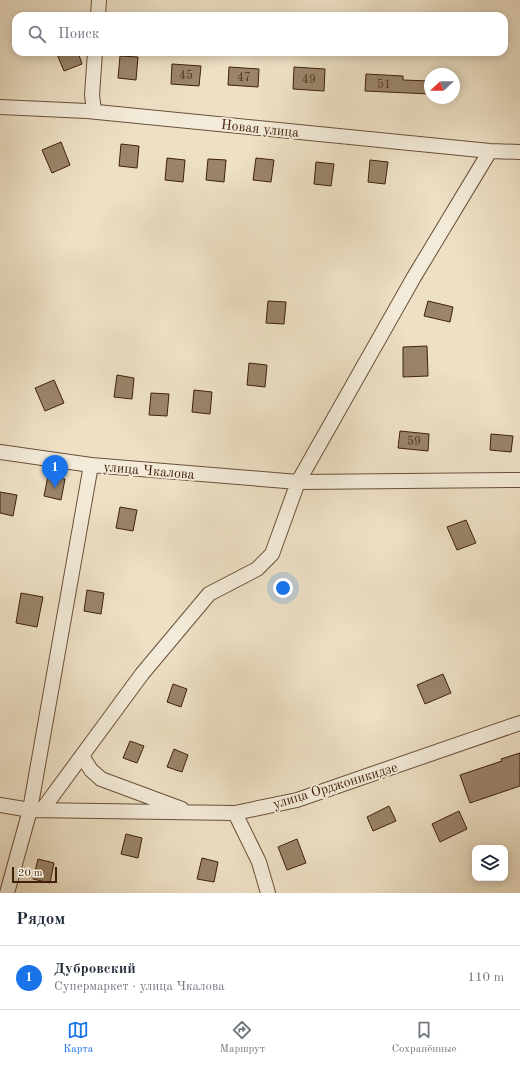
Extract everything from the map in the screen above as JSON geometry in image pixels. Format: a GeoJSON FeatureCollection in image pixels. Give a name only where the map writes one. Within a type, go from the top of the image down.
{"type":"FeatureCollection","features":[{"type":"Feature","properties":{"kind":"street"},"geometry":{"type":"LineString","coordinates":[[98,12],[99,0]]}},
{"type":"Feature","properties":{"kind":"street"},"geometry":{"type":"LineString","coordinates":[[94,111],[92,95],[95,56]]}},
{"type":"Feature","properties":{"kind":"street","name":"Новая улица"},"geometry":{"type":"LineString","coordinates":[[0,108],[94,111],[490,151],[520,152]]}},
{"type":"Feature","properties":{"kind":"street"},"geometry":{"type":"LineString","coordinates":[[36,810],[82,756],[142,674],[209,594],[257,569],[272,554],[298,482],[414,277],[490,151]]}},
{"type":"Feature","properties":{"kind":"street","name":"улица Чкалова"},"geometry":{"type":"LineString","coordinates":[[0,452],[91,465],[298,482],[520,480]]}},
{"type":"Feature","properties":{"kind":"street"},"geometry":{"type":"LineString","coordinates":[[7,893],[36,810],[91,465]]}},
{"type":"Feature","properties":{"kind":"street","name":"улица Орджоникидзе"},"geometry":{"type":"LineString","coordinates":[[0,805],[36,810],[235,813],[297,800],[520,723]]}},
{"type":"Feature","properties":{"kind":"street"},"geometry":{"type":"LineString","coordinates":[[82,756],[91,770],[101,779],[191,812]]}},
{"type":"Feature","properties":{"kind":"street"},"geometry":{"type":"LineString","coordinates":[[235,813],[259,862],[268,893]]}},
{"type":"Feature","properties":{"kind":"building"},"geometry":{"type":"Polygon","coordinates":[[[58,56],[79,56],[82,64],[64,71],[58,56]]]}},
{"type":"Feature","properties":{"kind":"building"},"geometry":{"type":"Polygon","coordinates":[[[120,56],[138,57],[136,80],[118,78],[120,56]]]}},
{"type":"Feature","properties":{"kind":"building"},"geometry":{"type":"Polygon","coordinates":[[[172,64],[201,66],[199,86],[171,84],[172,64]]]}},
{"type":"Feature","properties":{"kind":"building"},"geometry":{"type":"Polygon","coordinates":[[[229,67],[259,69],[258,87],[228,85],[229,67]]]}},
{"type":"Feature","properties":{"kind":"building"},"geometry":{"type":"Polygon","coordinates":[[[294,67],[325,69],[324,91],[293,89],[294,67]]]}},
{"type":"Feature","properties":{"kind":"building"},"geometry":{"type":"Polygon","coordinates":[[[366,74],[403,76],[403,80],[424,81],[424,94],[365,91],[366,74]]]}},
{"type":"Feature","properties":{"kind":"building"},"geometry":{"type":"Polygon","coordinates":[[[61,142],[70,165],[52,173],[42,150],[61,142]]]}},
{"type":"Feature","properties":{"kind":"building"},"geometry":{"type":"Polygon","coordinates":[[[121,144],[139,146],[137,168],[119,166],[121,144]]]}},
{"type":"Feature","properties":{"kind":"building"},"geometry":{"type":"Polygon","coordinates":[[[167,158],[185,160],[183,182],[165,180],[167,158]]]}},
{"type":"Feature","properties":{"kind":"building"},"geometry":{"type":"Polygon","coordinates":[[[256,158],[274,160],[271,182],[253,180],[256,158]]]}},
{"type":"Feature","properties":{"kind":"building"},"geometry":{"type":"Polygon","coordinates":[[[208,159],[226,160],[224,182],[206,180],[208,159]]]}},
{"type":"Feature","properties":{"kind":"building"},"geometry":{"type":"Polygon","coordinates":[[[370,160],[388,162],[385,184],[368,182],[370,160]]]}},
{"type":"Feature","properties":{"kind":"building"},"geometry":{"type":"Polygon","coordinates":[[[316,162],[334,164],[331,186],[314,184],[316,162]]]}},
{"type":"Feature","properties":{"kind":"building"},"geometry":{"type":"Polygon","coordinates":[[[268,301],[286,302],[284,324],[266,323],[268,301]]]}},
{"type":"Feature","properties":{"kind":"building"},"geometry":{"type":"Polygon","coordinates":[[[428,301],[453,307],[450,322],[424,316],[428,301]]]}},
{"type":"Feature","properties":{"kind":"building"},"geometry":{"type":"Polygon","coordinates":[[[427,346],[428,376],[403,377],[403,347],[427,346]]]}},
{"type":"Feature","properties":{"kind":"building"},"geometry":{"type":"Polygon","coordinates":[[[249,363],[267,365],[265,387],[247,385],[249,363]]]}},
{"type":"Feature","properties":{"kind":"building"},"geometry":{"type":"Polygon","coordinates":[[[117,375],[134,378],[132,399],[114,397],[117,375]]]}},
{"type":"Feature","properties":{"kind":"building"},"geometry":{"type":"Polygon","coordinates":[[[54,380],[64,403],[45,411],[35,388],[54,380]]]}},
{"type":"Feature","properties":{"kind":"building"},"geometry":{"type":"Polygon","coordinates":[[[194,390],[212,392],[210,414],[192,412],[194,390]]]}},
{"type":"Feature","properties":{"kind":"building"},"geometry":{"type":"Polygon","coordinates":[[[151,393],[169,394],[167,416],[149,415],[151,393]]]}},
{"type":"Feature","properties":{"kind":"building"},"geometry":{"type":"Polygon","coordinates":[[[400,431],[429,434],[428,451],[398,448],[400,431]]]}},
{"type":"Feature","properties":{"kind":"building"},"geometry":{"type":"Polygon","coordinates":[[[491,434],[513,436],[511,452],[490,450],[491,434]]]}},
{"type":"Feature","properties":{"kind":"building"},"geometry":{"type":"Polygon","coordinates":[[[48,476],[65,479],[61,500],[44,496],[48,476]]]}},
{"type":"Feature","properties":{"kind":"building"},"geometry":{"type":"Polygon","coordinates":[[[0,492],[17,495],[13,516],[0,513],[0,492]]]}},
{"type":"Feature","properties":{"kind":"building"},"geometry":{"type":"Polygon","coordinates":[[[120,507],[137,510],[133,531],[116,528],[120,507]]]}},
{"type":"Feature","properties":{"kind":"building"},"geometry":{"type":"Polygon","coordinates":[[[466,520],[476,543],[457,550],[447,527],[466,520]]]}},
{"type":"Feature","properties":{"kind":"building"},"geometry":{"type":"Polygon","coordinates":[[[87,590],[104,593],[101,614],[84,611],[87,590]]]}},
{"type":"Feature","properties":{"kind":"building"},"geometry":{"type":"Polygon","coordinates":[[[21,593],[43,597],[37,627],[16,623],[21,593]]]}},
{"type":"Feature","properties":{"kind":"building"},"geometry":{"type":"Polygon","coordinates":[[[443,674],[451,693],[425,704],[417,685],[443,674]]]}},
{"type":"Feature","properties":{"kind":"building"},"geometry":{"type":"Polygon","coordinates":[[[173,684],[187,689],[181,707],[167,702],[173,684]]]}},
{"type":"Feature","properties":{"kind":"building"},"geometry":{"type":"Polygon","coordinates":[[[130,741],[144,746],[137,763],[123,758],[130,741]]]}},
{"type":"Feature","properties":{"kind":"building"},"geometry":{"type":"Polygon","coordinates":[[[174,749],[188,755],[182,772],[167,767],[174,749]]]}},
{"type":"Feature","properties":{"kind":"building"},"geometry":{"type":"Polygon","coordinates":[[[520,753],[520,786],[470,803],[460,775],[502,761],[501,759],[520,753]]]}},
{"type":"Feature","properties":{"kind":"building"},"geometry":{"type":"Polygon","coordinates":[[[389,806],[396,821],[373,831],[367,817],[389,806]]]}},
{"type":"Feature","properties":{"kind":"building"},"geometry":{"type":"Polygon","coordinates":[[[459,811],[467,829],[440,842],[432,824],[459,811]]]}},
{"type":"Feature","properties":{"kind":"building"},"geometry":{"type":"Polygon","coordinates":[[[126,834],[142,838],[138,858],[121,854],[126,834]]]}},
{"type":"Feature","properties":{"kind":"building"},"geometry":{"type":"Polygon","coordinates":[[[297,839],[306,863],[287,870],[278,847],[297,839]]]}},
{"type":"Feature","properties":{"kind":"building"},"geometry":{"type":"Polygon","coordinates":[[[202,858],[218,862],[214,882],[197,879],[202,858]]]}},
{"type":"Feature","properties":{"kind":"building"},"geometry":{"type":"Polygon","coordinates":[[[38,859],[54,863],[50,883],[33,879],[38,859]]]}},
{"type":"Feature","properties":{"kind":"place","name":"Дубровский"},"geometry":{"type":"Point","coordinates":[55,488]}}]}
